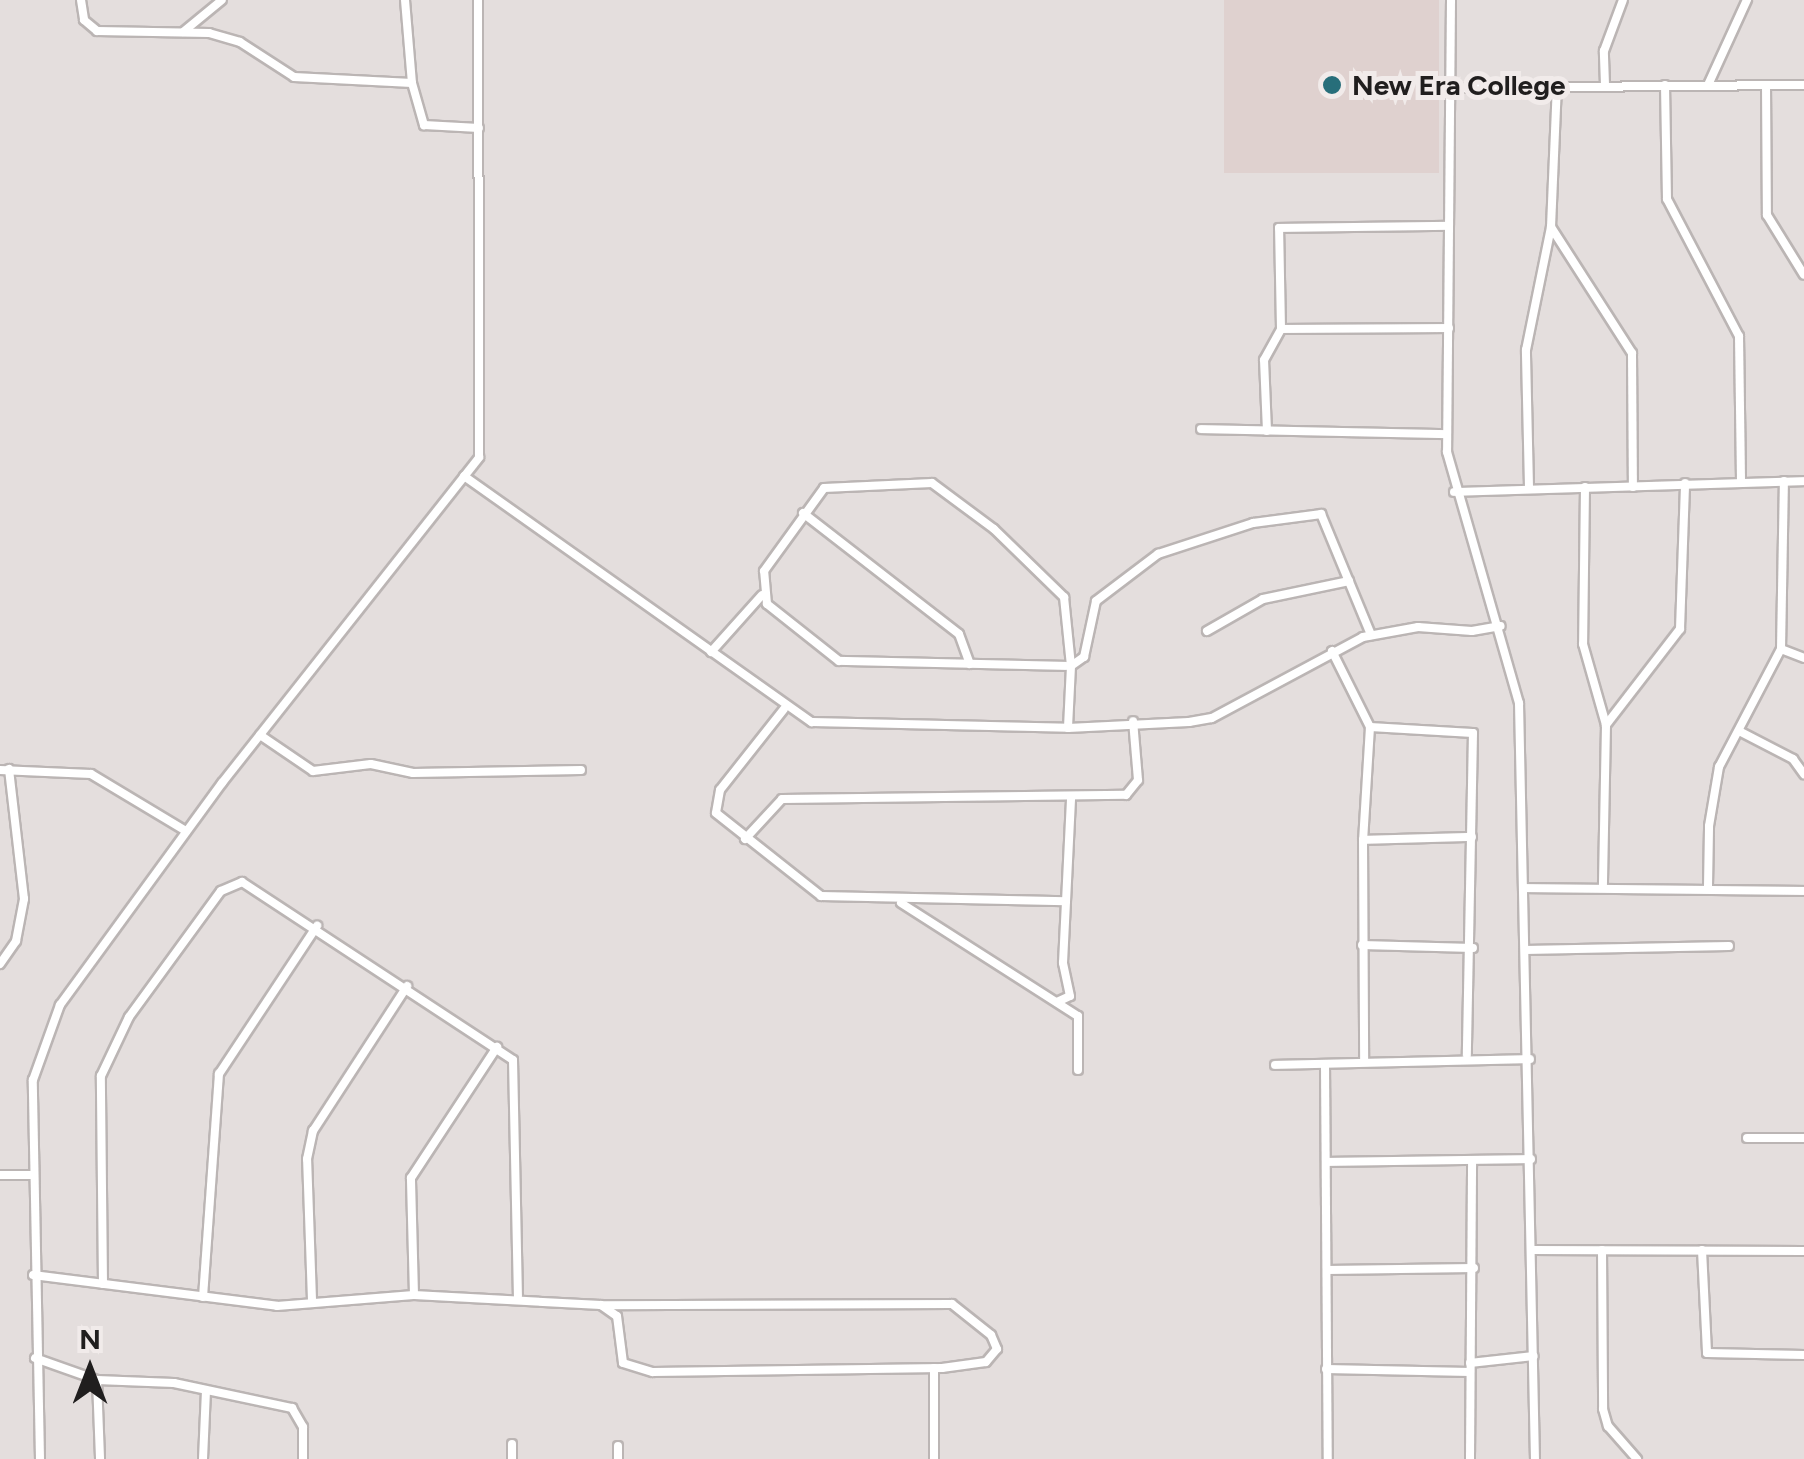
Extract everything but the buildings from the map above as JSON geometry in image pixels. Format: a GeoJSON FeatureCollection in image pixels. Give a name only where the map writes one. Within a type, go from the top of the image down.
{"type":"FeatureCollection","features":[{"type":"Feature","properties":{"kind":"street"},"geometry":{"type":"LineString","coordinates":[[81,0],[84,20],[97,31],[182,32],[240,42],[294,77],[412,82]]}},
{"type":"Feature","properties":{"kind":"street"},"geometry":{"type":"LineString","coordinates":[[182,32],[222,0]]}},
{"type":"Feature","properties":{"kind":"street"},"geometry":{"type":"LineString","coordinates":[[405,0],[412,82],[424,124],[479,128]]}},
{"type":"Feature","properties":{"kind":"street"},"geometry":{"type":"LineString","coordinates":[[40,1459],[33,1276],[33,1080],[60,1005],[186,831],[479,456],[478,0]]}},
{"type":"Feature","properties":{"kind":"street"},"geometry":{"type":"LineString","coordinates":[[1451,0],[1448,434],[1454,492],[1501,626],[1519,703],[1530,1058],[1535,1459]]}},
{"type":"Feature","properties":{"kind":"street"},"geometry":{"type":"LineString","coordinates":[[1605,85],[1604,52],[1623,0]]}},
{"type":"Feature","properties":{"kind":"street"},"geometry":{"type":"LineString","coordinates":[[1708,85],[1747,0]]}},
{"type":"Feature","properties":{"kind":"street"},"geometry":{"type":"LineString","coordinates":[[1529,487],[1526,350],[1551,226],[1557,85]]}},
{"type":"Feature","properties":{"kind":"street"},"geometry":{"type":"LineString","coordinates":[[1665,85],[1667,199],[1739,336],[1741,482]]}},
{"type":"Feature","properties":{"kind":"street"},"geometry":{"type":"LineString","coordinates":[[1766,85],[1767,215],[1804,275]]}},
{"type":"Feature","properties":{"kind":"street"},"geometry":{"type":"LineString","coordinates":[[1450,88],[1804,85]]}},
{"type":"Feature","properties":{"kind":"street"},"geometry":{"type":"LineString","coordinates":[[1267,430],[1264,360],[1280,329],[1278,228],[1450,226]]}},
{"type":"Feature","properties":{"kind":"street"},"geometry":{"type":"LineString","coordinates":[[1551,226],[1632,353],[1633,487]]}},
{"type":"Feature","properties":{"kind":"street"},"geometry":{"type":"LineString","coordinates":[[1280,329],[1449,328]]}},
{"type":"Feature","properties":{"kind":"street"},"geometry":{"type":"LineString","coordinates":[[1201,429],[1448,434]]}},
{"type":"Feature","properties":{"kind":"street"},"geometry":{"type":"LineString","coordinates":[[464,476],[712,652],[784,709],[812,722],[1068,728],[1212,718],[1371,635],[1501,626]]}},
{"type":"Feature","properties":{"kind":"street"},"geometry":{"type":"LineString","coordinates":[[1708,886],[1713,794],[1738,731],[1781,649],[1784,481]]}},
{"type":"Feature","properties":{"kind":"street"},"geometry":{"type":"LineString","coordinates":[[1454,492],[1804,481]]}},
{"type":"Feature","properties":{"kind":"street"},"geometry":{"type":"LineString","coordinates":[[712,652],[762,595],[764,571],[803,513],[832,484],[932,483],[994,529],[1059,590],[1068,606],[1068,728]]}},
{"type":"Feature","properties":{"kind":"street"},"geometry":{"type":"LineString","coordinates":[[1606,725],[1680,629],[1685,483]]}},
{"type":"Feature","properties":{"kind":"street"},"geometry":{"type":"LineString","coordinates":[[1585,487],[1583,644],[1606,725],[1603,886]]}},
{"type":"Feature","properties":{"kind":"street"},"geometry":{"type":"LineString","coordinates":[[803,513],[959,634],[970,664]]}},
{"type":"Feature","properties":{"kind":"street"},"geometry":{"type":"LineString","coordinates":[[762,595],[839,661],[1068,666],[1084,657],[1091,608],[1106,592],[1158,554],[1253,523],[1322,514],[1371,635]]}},
{"type":"Feature","properties":{"kind":"street"},"geometry":{"type":"LineString","coordinates":[[1207,631],[1262,599],[1349,581]]}},
{"type":"Feature","properties":{"kind":"street"},"geometry":{"type":"LineString","coordinates":[[1781,649],[1804,658]]}},
{"type":"Feature","properties":{"kind":"street"},"geometry":{"type":"LineString","coordinates":[[1332,652],[1370,727],[1363,840],[1364,1062]]}},
{"type":"Feature","properties":{"kind":"street"},"geometry":{"type":"LineString","coordinates":[[784,709],[716,798],[721,821],[824,898],[1066,901]]}},
{"type":"Feature","properties":{"kind":"street"},"geometry":{"type":"LineString","coordinates":[[744,839],[782,800],[1072,800],[1126,795],[1136,786],[1133,721]]}},
{"type":"Feature","properties":{"kind":"street"},"geometry":{"type":"LineString","coordinates":[[1370,727],[1473,732],[1474,948],[1467,1056]]}},
{"type":"Feature","properties":{"kind":"street"},"geometry":{"type":"LineString","coordinates":[[1738,731],[1793,760],[1804,774]]}},
{"type":"Feature","properties":{"kind":"street"},"geometry":{"type":"LineString","coordinates":[[260,735],[313,771],[371,764],[413,773],[581,770]]}},
{"type":"Feature","properties":{"kind":"street"},"geometry":{"type":"LineString","coordinates":[[0,964],[16,942],[24,900],[5,770],[92,774],[186,831]]}},
{"type":"Feature","properties":{"kind":"street"},"geometry":{"type":"LineString","coordinates":[[1057,1002],[1070,996],[1062,963],[1072,800]]}},
{"type":"Feature","properties":{"kind":"street"},"geometry":{"type":"LineString","coordinates":[[1363,840],[1472,838]]}},
{"type":"Feature","properties":{"kind":"street"},"geometry":{"type":"LineString","coordinates":[[103,1284],[98,1094],[130,1017],[230,883],[246,883],[496,1046],[516,1066],[518,1296]]}},
{"type":"Feature","properties":{"kind":"street"},"geometry":{"type":"LineString","coordinates":[[1523,888],[1708,886],[1804,892]]}},
{"type":"Feature","properties":{"kind":"street"},"geometry":{"type":"LineString","coordinates":[[898,901],[1082,1022],[1078,1070]]}},
{"type":"Feature","properties":{"kind":"street"},"geometry":{"type":"LineString","coordinates":[[203,1297],[219,1074],[317,926]]}},
{"type":"Feature","properties":{"kind":"street"},"geometry":{"type":"LineString","coordinates":[[1362,945],[1474,948]]}},
{"type":"Feature","properties":{"kind":"street"},"geometry":{"type":"LineString","coordinates":[[1525,950],[1730,946]]}},
{"type":"Feature","properties":{"kind":"street"},"geometry":{"type":"LineString","coordinates":[[312,1300],[312,1131],[407,986]]}},
{"type":"Feature","properties":{"kind":"street"},"geometry":{"type":"LineString","coordinates":[[414,1296],[412,1178],[496,1046]]}},
{"type":"Feature","properties":{"kind":"street"},"geometry":{"type":"LineString","coordinates":[[1275,1065],[1325,1066],[1467,1056],[1530,1058]]}},
{"type":"Feature","properties":{"kind":"street"},"geometry":{"type":"LineString","coordinates":[[1325,1066],[1328,1459]]}},
{"type":"Feature","properties":{"kind":"street"},"geometry":{"type":"LineString","coordinates":[[1747,1138],[1804,1138]]}},
{"type":"Feature","properties":{"kind":"street"},"geometry":{"type":"LineString","coordinates":[[1327,1162],[1531,1158]]}},
{"type":"Feature","properties":{"kind":"street"},"geometry":{"type":"LineString","coordinates":[[1470,1459],[1472,1160]]}},
{"type":"Feature","properties":{"kind":"street"},"geometry":{"type":"LineString","coordinates":[[0,1175],[33,1175]]}},
{"type":"Feature","properties":{"kind":"street"},"geometry":{"type":"LineString","coordinates":[[1532,1250],[1804,1250]]}},
{"type":"Feature","properties":{"kind":"street"},"geometry":{"type":"LineString","coordinates":[[1602,1250],[1602,1409],[1608,1426],[1637,1459]]}},
{"type":"Feature","properties":{"kind":"street"},"geometry":{"type":"LineString","coordinates":[[1702,1250],[1707,1353],[1804,1355]]}},
{"type":"Feature","properties":{"kind":"street"},"geometry":{"type":"LineString","coordinates":[[1328,1270],[1474,1268]]}},
{"type":"Feature","properties":{"kind":"street"},"geometry":{"type":"LineString","coordinates":[[33,1276],[276,1306],[312,1300],[414,1296],[518,1296],[601,1305],[957,1305],[992,1336],[997,1349],[986,1362],[934,1368],[634,1370],[620,1358],[617,1316],[601,1305]]}},
{"type":"Feature","properties":{"kind":"street"},"geometry":{"type":"LineString","coordinates":[[1326,1369],[1470,1368],[1534,1356]]}},
{"type":"Feature","properties":{"kind":"street"},"geometry":{"type":"LineString","coordinates":[[35,1358],[97,1380],[174,1383],[292,1408],[302,1427],[304,1459]]}},
{"type":"Feature","properties":{"kind":"street"},"geometry":{"type":"LineString","coordinates":[[934,1368],[934,1459]]}},
{"type":"Feature","properties":{"kind":"street"},"geometry":{"type":"LineString","coordinates":[[97,1380],[100,1459]]}},
{"type":"Feature","properties":{"kind":"street"},"geometry":{"type":"LineString","coordinates":[[203,1459],[206,1392]]}},
{"type":"Feature","properties":{"kind":"street"},"geometry":{"type":"LineString","coordinates":[[512,1444],[512,1459]]}},
{"type":"Feature","properties":{"kind":"street"},"geometry":{"type":"LineString","coordinates":[[618,1446],[618,1459]]}},
{"type":"Feature","properties":{"kind":"shaded area","name":"New Era College"},"geometry":{"type":"Polygon","coordinates":[[[1224,0],[1439,0],[1439,173],[1224,173],[1224,0]]]}},
{"type":"Feature","properties":{"kind":"place","name":"New Era College"},"geometry":{"type":"Point","coordinates":[1332,85]}}]}
